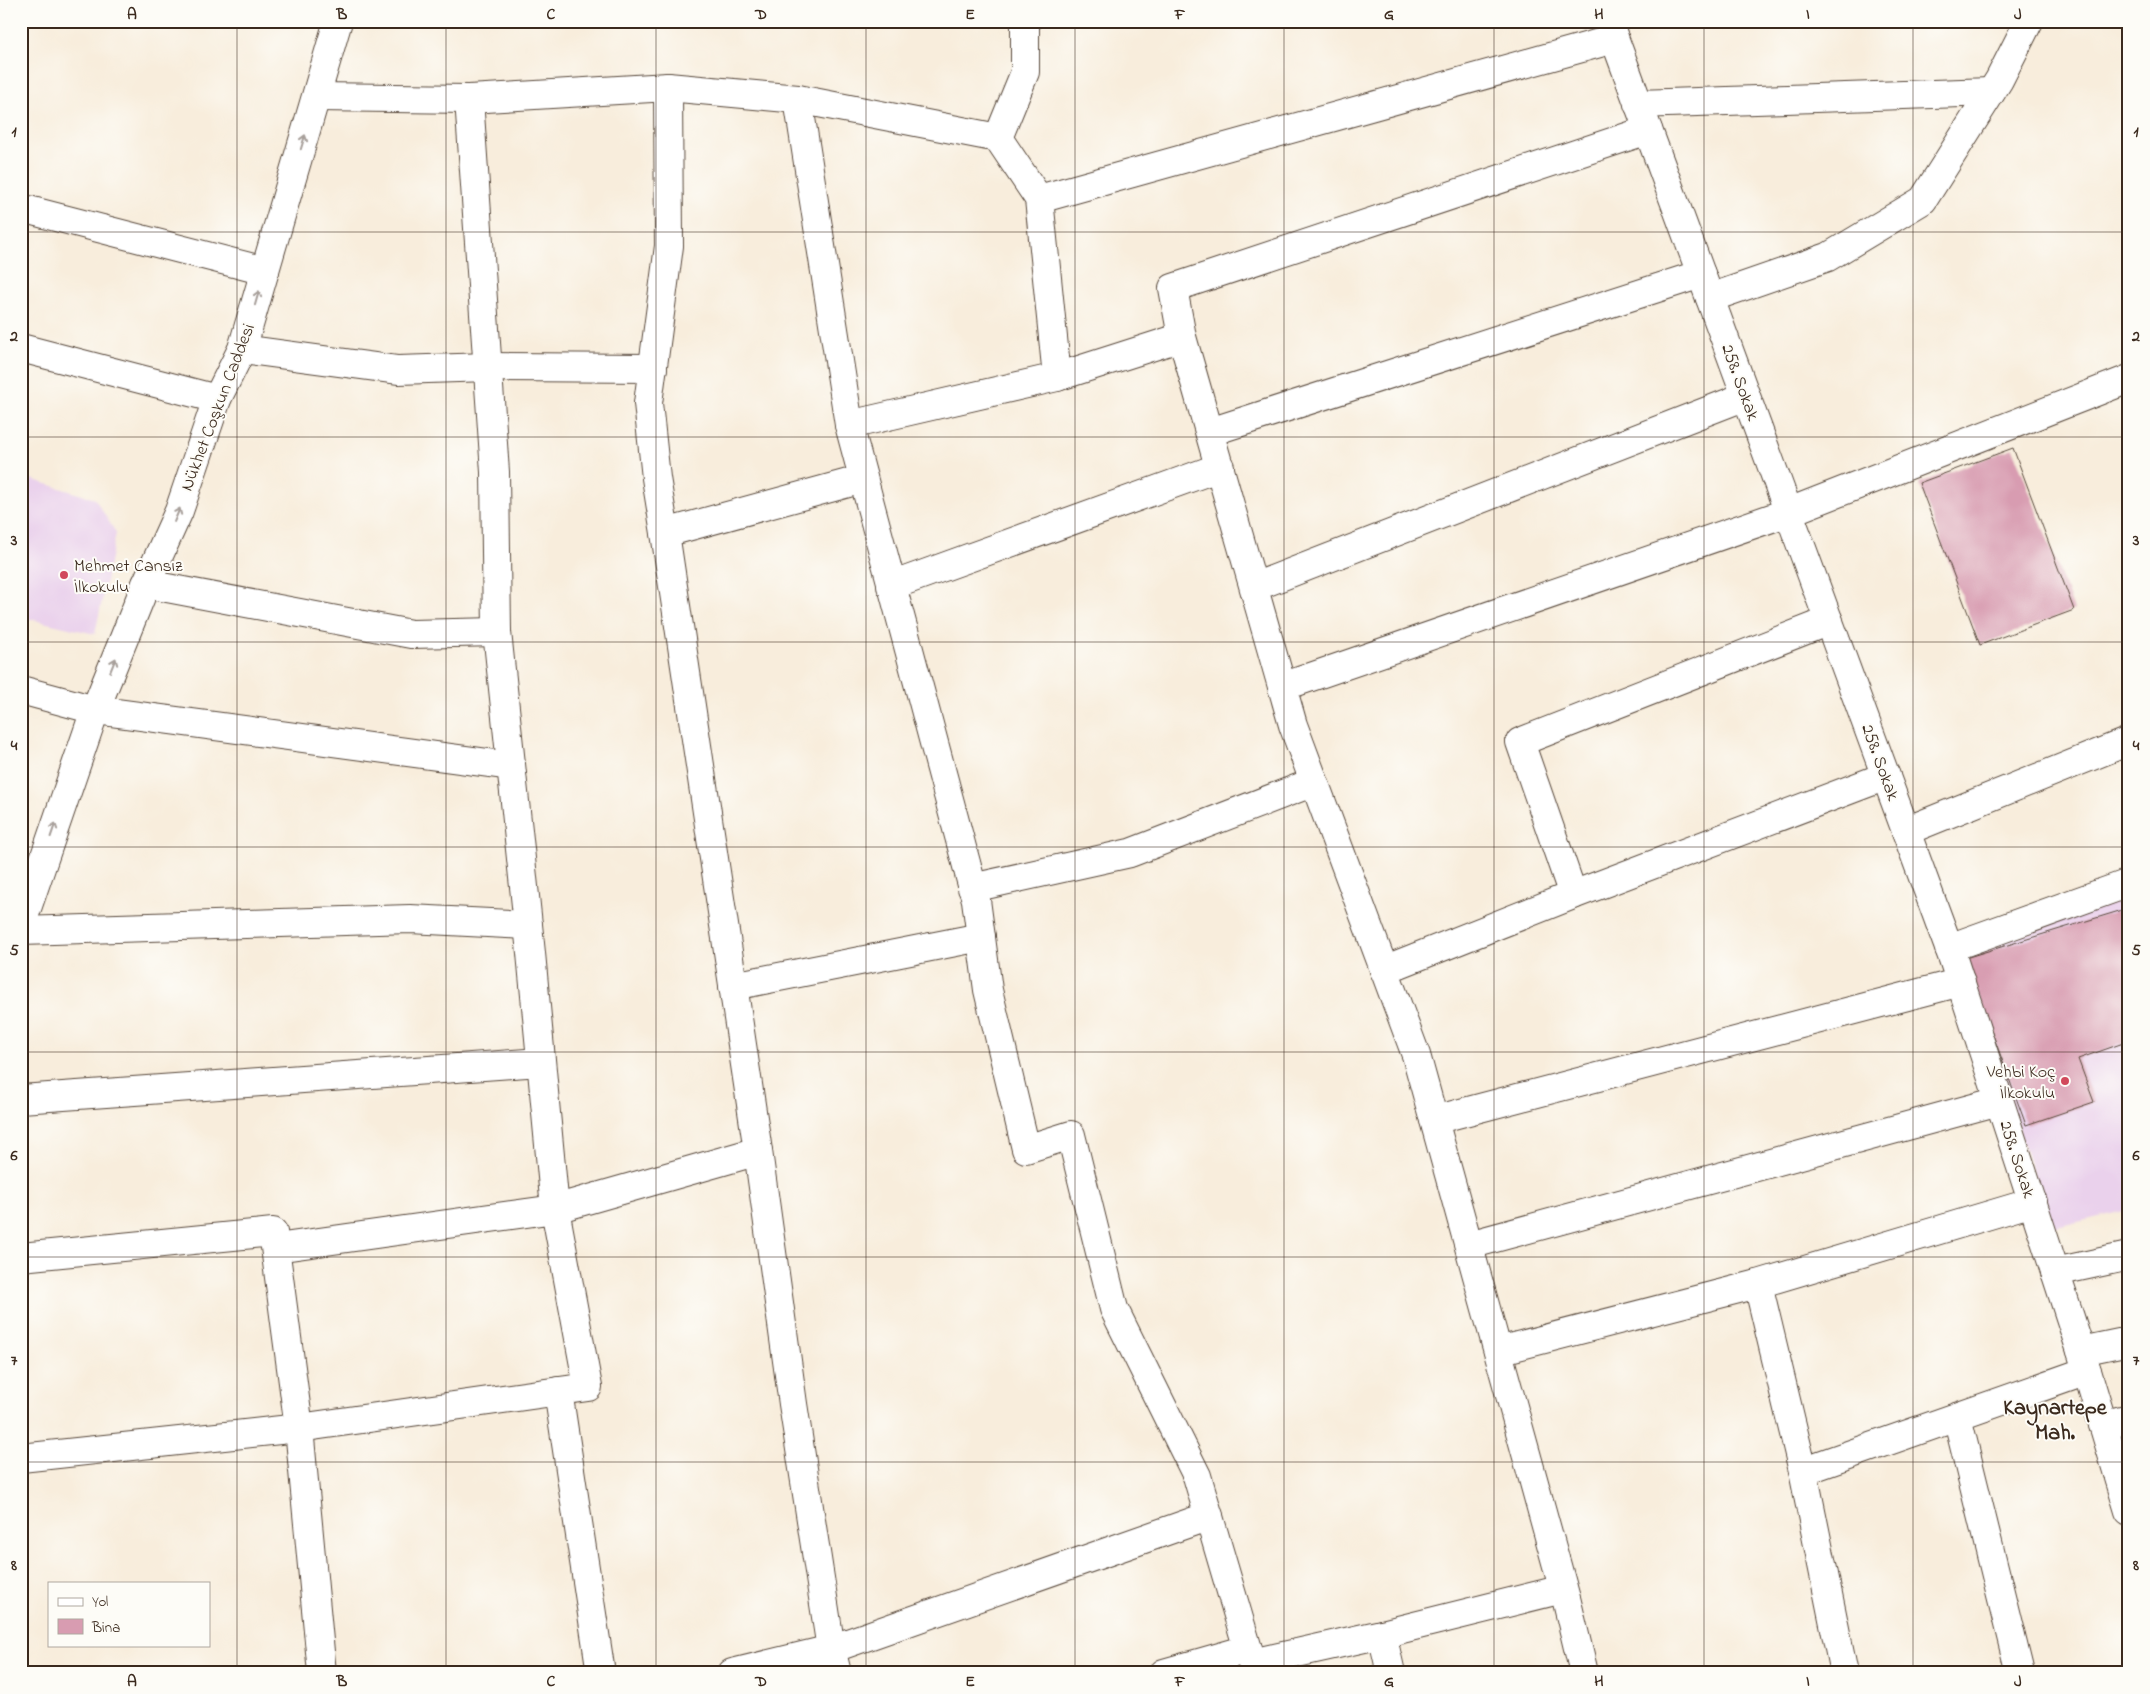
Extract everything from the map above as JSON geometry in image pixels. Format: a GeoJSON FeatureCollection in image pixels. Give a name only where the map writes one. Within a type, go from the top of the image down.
{"type":"FeatureCollection","features":[{"type":"Feature","properties":{"kind":"street","name":"Nükhet Coşkun Caddesi"},"geometry":{"type":"LineString","coordinates":[[21,926],[32,854],[179,510],[217,399],[242,350],[338,21]]}},
{"type":"Feature","properties":{"kind":"street"},"geometry":{"type":"LineString","coordinates":[[998,138],[1025,72],[1025,21]]}},
{"type":"Feature","properties":{"kind":"street"},"geometry":{"type":"LineString","coordinates":[[1210,432],[1706,286],[1828,257],[1923,200],[1991,92],[2029,21]]}},
{"type":"Feature","properties":{"kind":"street"},"geometry":{"type":"LineString","coordinates":[[1039,199],[1611,30]]}},
{"type":"Feature","properties":{"kind":"street","name":"258. Sokak"},"geometry":{"type":"LineString","coordinates":[[1611,30],[1961,982],[2084,1361],[2129,1511]]}},
{"type":"Feature","properties":{"kind":"street"},"geometry":{"type":"LineString","coordinates":[[317,97],[469,99],[668,87],[798,99],[998,138],[1039,199],[1057,377]]}},
{"type":"Feature","properties":{"kind":"street"},"geometry":{"type":"LineString","coordinates":[[668,87],[669,246],[648,403],[656,478],[758,1151],[793,1404],[834,1661]]}},
{"type":"Feature","properties":{"kind":"street"},"geometry":{"type":"LineString","coordinates":[[1638,104],[1991,92]]}},
{"type":"Feature","properties":{"kind":"street"},"geometry":{"type":"LineString","coordinates":[[21,1458],[299,1428],[588,1387],[556,1209],[498,632],[496,472],[469,99]]}},
{"type":"Feature","properties":{"kind":"street"},"geometry":{"type":"LineString","coordinates":[[798,99],[849,425],[972,888],[988,990],[1026,1149],[1071,1135],[1114,1309],[1197,1476],[1251,1661]]}},
{"type":"Feature","properties":{"kind":"street"},"geometry":{"type":"LineString","coordinates":[[1584,1673],[1563,1590],[1416,1055],[1293,725],[1182,338],[1173,288],[1648,130]]}},
{"type":"Feature","properties":{"kind":"street"},"geometry":{"type":"LineString","coordinates":[[21,208],[265,270]]}},
{"type":"Feature","properties":{"kind":"street"},"geometry":{"type":"LineString","coordinates":[[849,425],[1057,377],[1182,338]]}},
{"type":"Feature","properties":{"kind":"street"},"geometry":{"type":"LineString","coordinates":[[21,348],[217,399]]}},
{"type":"Feature","properties":{"kind":"street"},"geometry":{"type":"LineString","coordinates":[[242,350],[398,370],[488,366],[653,368]]}},
{"type":"Feature","properties":{"kind":"street"},"geometry":{"type":"LineString","coordinates":[[1282,687],[1789,512],[2129,379]]}},
{"type":"Feature","properties":{"kind":"street"},"geometry":{"type":"LineString","coordinates":[[1254,587],[1746,396]]}},
{"type":"Feature","properties":{"kind":"street"},"geometry":{"type":"LineString","coordinates":[[891,586],[1220,467]]}},
{"type":"Feature","properties":{"kind":"street"},"geometry":{"type":"LineString","coordinates":[[665,533],[863,479]]}},
{"type":"Feature","properties":{"kind":"street"},"geometry":{"type":"LineString","coordinates":[[146,584],[411,634],[498,632]]}},
{"type":"Feature","properties":{"kind":"street"},"geometry":{"type":"LineString","coordinates":[[1573,895],[1520,742],[1828,621]]}},
{"type":"Feature","properties":{"kind":"street"},"geometry":{"type":"LineString","coordinates":[[21,690],[95,710],[512,766]]}},
{"type":"Feature","properties":{"kind":"street"},"geometry":{"type":"LineString","coordinates":[[1906,832],[2129,741]]}},
{"type":"Feature","properties":{"kind":"street"},"geometry":{"type":"LineString","coordinates":[[1384,970],[1573,895],[1886,776]]}},
{"type":"Feature","properties":{"kind":"street"},"geometry":{"type":"LineString","coordinates":[[972,888],[1130,853],[1314,782]]}},
{"type":"Feature","properties":{"kind":"street"},"geometry":{"type":"LineString","coordinates":[[1949,948],[2129,884]]}},
{"type":"Feature","properties":{"kind":"street"},"geometry":{"type":"LineString","coordinates":[[21,931],[410,919],[528,925]]}},
{"type":"Feature","properties":{"kind":"street"},"geometry":{"type":"LineString","coordinates":[[733,986],[981,937]]}},
{"type":"Feature","properties":{"kind":"street"},"geometry":{"type":"LineString","coordinates":[[1434,1120],[1961,982]]}},
{"type":"Feature","properties":{"kind":"street"},"geometry":{"type":"LineString","coordinates":[[21,1099],[542,1062]]}},
{"type":"Feature","properties":{"kind":"street"},"geometry":{"type":"LineString","coordinates":[[1469,1245],[1999,1101]]}},
{"type":"Feature","properties":{"kind":"street"},"geometry":{"type":"LineString","coordinates":[[276,1248],[556,1209],[758,1151]]}},
{"type":"Feature","properties":{"kind":"street"},"geometry":{"type":"LineString","coordinates":[[1498,1351],[1758,1284],[2033,1202]]}},
{"type":"Feature","properties":{"kind":"street"},"geometry":{"type":"LineString","coordinates":[[21,1257],[273,1232],[299,1428],[322,1673]]}},
{"type":"Feature","properties":{"kind":"street"},"geometry":{"type":"LineString","coordinates":[[2055,1272],[2129,1256]]}},
{"type":"Feature","properties":{"kind":"street"},"geometry":{"type":"LineString","coordinates":[[1758,1284],[1803,1471],[1844,1673]]}},
{"type":"Feature","properties":{"kind":"street"},"geometry":{"type":"LineString","coordinates":[[1803,1471],[1957,1417],[2129,1341]]}},
{"type":"Feature","properties":{"kind":"street"},"geometry":{"type":"LineString","coordinates":[[558,1391],[601,1673]]}},
{"type":"Feature","properties":{"kind":"street"},"geometry":{"type":"LineString","coordinates":[[1957,1417],[2020,1673]]}},
{"type":"Feature","properties":{"kind":"street"},"geometry":{"type":"LineString","coordinates":[[2103,1425],[2129,1418]]}},
{"type":"Feature","properties":{"kind":"street"},"geometry":{"type":"LineString","coordinates":[[732,1673],[834,1661],[1208,1516]]}},
{"type":"Feature","properties":{"kind":"street"},"geometry":{"type":"LineString","coordinates":[[1164,1673],[1251,1661],[1382,1634],[1563,1590]]}},
{"type":"Feature","properties":{"kind":"street"},"geometry":{"type":"LineString","coordinates":[[1382,1634],[1391,1673]]}},
{"type":"Feature","properties":{"kind":"shaded area","name":"Mehmet Cansız İlkokulu"},"geometry":{"type":"Polygon","coordinates":[[[21,476],[95,499],[116,533],[95,634],[21,617],[21,476]]]}},
{"type":"Feature","properties":{"kind":"shaded area","name":"Vehbi Koç İlkokulu"},"geometry":{"type":"Polygon","coordinates":[[[2129,896],[2129,1210],[2052,1228],[1958,952],[2129,896]]]}},
{"type":"Feature","properties":{"kind":"building"},"geometry":{"type":"Polygon","coordinates":[[[2013,448],[2074,610],[1980,645],[1919,483],[2013,448]]]}},
{"type":"Feature","properties":{"kind":"building"},"geometry":{"type":"Polygon","coordinates":[[[2129,908],[2129,1041],[2078,1059],[2094,1102],[2026,1125],[1965,958],[2129,908]]]}},
{"type":"Feature","properties":{"kind":"place","name":"Mehmet Cansız İlkokulu"},"geometry":{"type":"Point","coordinates":[64,575]}},
{"type":"Feature","properties":{"kind":"place","name":"Vehbi Koç İlkokulu"},"geometry":{"type":"Point","coordinates":[2065,1081]}},
{"type":"Feature","properties":{"kind":"district","name":"Kaynartepe Mah."},"geometry":{"type":"Point","coordinates":[2055,1418]}}]}
